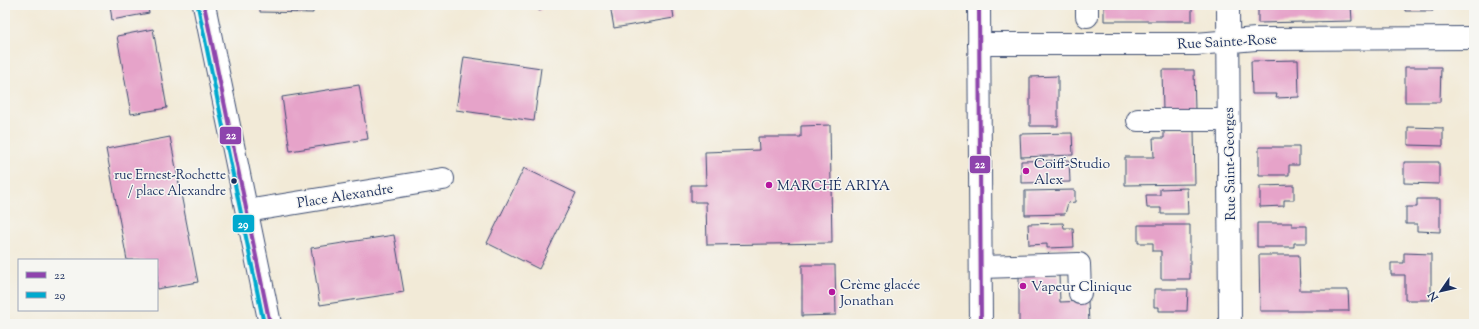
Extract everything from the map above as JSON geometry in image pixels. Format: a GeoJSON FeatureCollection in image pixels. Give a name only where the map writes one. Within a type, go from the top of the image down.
{"type":"FeatureCollection","features":[{"type":"Feature","properties":{"kind":"street"},"geometry":{"type":"LineString","coordinates":[[204,5],[270,324]]}},
{"type":"Feature","properties":{"kind":"street"},"geometry":{"type":"LineString","coordinates":[[979,5],[981,324]]}},
{"type":"Feature","properties":{"kind":"street","name":"Rue Saint-Georges"},"geometry":{"type":"LineString","coordinates":[[1228,5],[1230,324]]}},
{"type":"Feature","properties":{"kind":"street","name":"Rue Sainte-Rose"},"geometry":{"type":"LineString","coordinates":[[979,44],[1196,44],[1264,38],[1474,38]]}},
{"type":"Feature","properties":{"kind":"street"},"geometry":{"type":"LineString","coordinates":[[1138,120],[1228,120]]}},
{"type":"Feature","properties":{"kind":"street","name":"Place Alexandre"},"geometry":{"type":"LineString","coordinates":[[247,211],[443,180]]}},
{"type":"Feature","properties":{"kind":"street"},"geometry":{"type":"LineString","coordinates":[[981,267],[1079,264],[1080,293]]}},
{"type":"Feature","properties":{"kind":"building"},"geometry":{"type":"Polygon","coordinates":[[[110,5],[147,5],[149,13],[112,20],[110,5]]]}},
{"type":"Feature","properties":{"kind":"building"},"geometry":{"type":"Polygon","coordinates":[[[260,5],[313,5],[313,13],[260,12],[260,5]]]}},
{"type":"Feature","properties":{"kind":"building"},"geometry":{"type":"Polygon","coordinates":[[[531,5],[545,5],[540,11],[531,5]]]}},
{"type":"Feature","properties":{"kind":"building"},"geometry":{"type":"Polygon","coordinates":[[[610,5],[672,5],[674,18],[614,28],[610,5]]]}},
{"type":"Feature","properties":{"kind":"building"},"geometry":{"type":"Polygon","coordinates":[[[1104,5],[1192,5],[1192,21],[1104,21],[1104,5]]]}},
{"type":"Feature","properties":{"kind":"building"},"geometry":{"type":"Polygon","coordinates":[[[1258,5],[1351,5],[1352,21],[1258,23],[1258,5]]]}},
{"type":"Feature","properties":{"kind":"building"},"geometry":{"type":"Polygon","coordinates":[[[1405,5],[1433,5],[1433,11],[1405,11],[1405,5]]]}},
{"type":"Feature","properties":{"kind":"building"},"geometry":{"type":"Polygon","coordinates":[[[153,29],[167,108],[131,114],[117,36],[153,29]]]}},
{"type":"Feature","properties":{"kind":"building"},"geometry":{"type":"Polygon","coordinates":[[[464,57],[541,68],[534,121],[456,110],[464,57]]]}},
{"type":"Feature","properties":{"kind":"building"},"geometry":{"type":"Polygon","coordinates":[[[1298,60],[1299,97],[1276,98],[1277,94],[1252,94],[1251,61],[1298,60]]]}},
{"type":"Feature","properties":{"kind":"building"},"geometry":{"type":"Polygon","coordinates":[[[1405,67],[1441,67],[1440,102],[1405,102],[1405,67]]]}},
{"type":"Feature","properties":{"kind":"building"},"geometry":{"type":"Polygon","coordinates":[[[1162,70],[1194,70],[1195,110],[1163,111],[1162,70]]]}},
{"type":"Feature","properties":{"kind":"building"},"geometry":{"type":"Polygon","coordinates":[[[1058,76],[1058,126],[1030,126],[1030,77],[1058,76]]]}},
{"type":"Feature","properties":{"kind":"building"},"geometry":{"type":"Polygon","coordinates":[[[359,85],[368,139],[290,151],[282,97],[359,85]]]}},
{"type":"Feature","properties":{"kind":"building","name":"MARCHÉ ARIYA"},"geometry":{"type":"Polygon","coordinates":[[[830,125],[832,243],[707,245],[706,202],[691,202],[691,185],[706,185],[705,152],[759,150],[758,137],[801,137],[801,126],[830,125]]]}},
{"type":"Feature","properties":{"kind":"building"},"geometry":{"type":"Polygon","coordinates":[[[1408,127],[1443,128],[1443,146],[1408,145],[1408,127]]]}},
{"type":"Feature","properties":{"kind":"building"},"geometry":{"type":"Polygon","coordinates":[[[1164,130],[1194,130],[1195,184],[1125,185],[1125,157],[1154,157],[1153,138],[1164,138],[1164,130]]]}},
{"type":"Feature","properties":{"kind":"building"},"geometry":{"type":"Polygon","coordinates":[[[1072,133],[1073,155],[1021,157],[1020,134],[1072,133]]]}},
{"type":"Feature","properties":{"kind":"building"},"geometry":{"type":"Polygon","coordinates":[[[170,137],[198,282],[158,289],[158,259],[127,259],[106,149],[170,137]]]}},
{"type":"Feature","properties":{"kind":"building"},"geometry":{"type":"Polygon","coordinates":[[[1259,147],[1299,147],[1299,165],[1289,165],[1289,175],[1259,175],[1259,147]]]}},
{"type":"Feature","properties":{"kind":"building"},"geometry":{"type":"Polygon","coordinates":[[[1069,160],[1070,182],[1021,183],[1021,161],[1069,160]]]}},
{"type":"Feature","properties":{"kind":"building"},"geometry":{"type":"Polygon","coordinates":[[[1404,162],[1439,162],[1439,184],[1404,183],[1404,162]]]}},
{"type":"Feature","properties":{"kind":"building"},"geometry":{"type":"Polygon","coordinates":[[[524,168],[576,193],[539,269],[487,243],[524,168]]]}},
{"type":"Feature","properties":{"kind":"building"},"geometry":{"type":"Polygon","coordinates":[[[1294,185],[1294,200],[1284,200],[1284,206],[1260,207],[1260,186],[1294,185]]]}},
{"type":"Feature","properties":{"kind":"building"},"geometry":{"type":"Polygon","coordinates":[[[1187,188],[1188,214],[1161,214],[1161,208],[1147,208],[1146,195],[1160,195],[1160,189],[1187,188]]]}},
{"type":"Feature","properties":{"kind":"building"},"geometry":{"type":"Polygon","coordinates":[[[1075,190],[1075,202],[1068,203],[1065,214],[1025,215],[1025,191],[1075,190]]]}},
{"type":"Feature","properties":{"kind":"building"},"geometry":{"type":"Polygon","coordinates":[[[1417,199],[1440,199],[1440,232],[1417,231],[1417,224],[1406,224],[1406,207],[1417,207],[1417,199]]]}},
{"type":"Feature","properties":{"kind":"building"},"geometry":{"type":"Polygon","coordinates":[[[1063,223],[1064,228],[1073,228],[1074,247],[1047,248],[1047,244],[1029,245],[1028,224],[1063,223]]]}},
{"type":"Feature","properties":{"kind":"building"},"geometry":{"type":"Polygon","coordinates":[[[1257,223],[1292,223],[1292,226],[1307,226],[1307,243],[1294,243],[1294,247],[1257,247],[1257,223]]]}},
{"type":"Feature","properties":{"kind":"building"},"geometry":{"type":"Polygon","coordinates":[[[1138,225],[1190,225],[1190,279],[1161,279],[1161,251],[1153,251],[1153,243],[1138,243],[1138,225]]]}},
{"type":"Feature","properties":{"kind":"building"},"geometry":{"type":"Polygon","coordinates":[[[394,235],[404,292],[320,305],[311,248],[394,235]]]}},
{"type":"Feature","properties":{"kind":"building"},"geometry":{"type":"Polygon","coordinates":[[[1404,253],[1431,254],[1431,300],[1405,300],[1405,275],[1391,275],[1391,263],[1404,263],[1404,253]]]}},
{"type":"Feature","properties":{"kind":"building"},"geometry":{"type":"Polygon","coordinates":[[[1259,255],[1299,255],[1300,290],[1348,290],[1349,311],[1260,311],[1259,255]]]}},
{"type":"Feature","properties":{"kind":"building"},"geometry":{"type":"Polygon","coordinates":[[[802,265],[835,265],[836,315],[802,316],[802,265]]]}},
{"type":"Feature","properties":{"kind":"building"},"geometry":{"type":"Polygon","coordinates":[[[1059,275],[1060,302],[1088,301],[1089,324],[1019,324],[1019,276],[1059,275]]]}},
{"type":"Feature","properties":{"kind":"building"},"geometry":{"type":"Polygon","coordinates":[[[1154,289],[1188,289],[1187,311],[1159,311],[1159,307],[1154,307],[1154,289]]]}},
{"type":"Feature","properties":{"kind":"transit line","name":"22"},"geometry":{"type":"LineString","coordinates":[[204,5],[270,324]]}},
{"type":"Feature","properties":{"kind":"transit line","name":"22"},"geometry":{"type":"LineString","coordinates":[[979,5],[981,324]]}},
{"type":"Feature","properties":{"kind":"transit line","name":"29"},"geometry":{"type":"LineString","coordinates":[[198,6],[264,324]]}},
{"type":"Feature","properties":{"kind":"place","name":"Coiff-Studio Alex"},"geometry":{"type":"Point","coordinates":[1026,171]}},
{"type":"Feature","properties":{"kind":"place","name":"rue Ernest-Rochette / place Alexandre"},"geometry":{"type":"Point","coordinates":[234,181]}},
{"type":"Feature","properties":{"kind":"place","name":"MARCHÉ ARIYA"},"geometry":{"type":"Point","coordinates":[769,185]}},
{"type":"Feature","properties":{"kind":"place","name":"Vapeur Clinique"},"geometry":{"type":"Point","coordinates":[1023,286]}},
{"type":"Feature","properties":{"kind":"place","name":"Crème glacée Jonathan"},"geometry":{"type":"Point","coordinates":[832,292]}}]}
